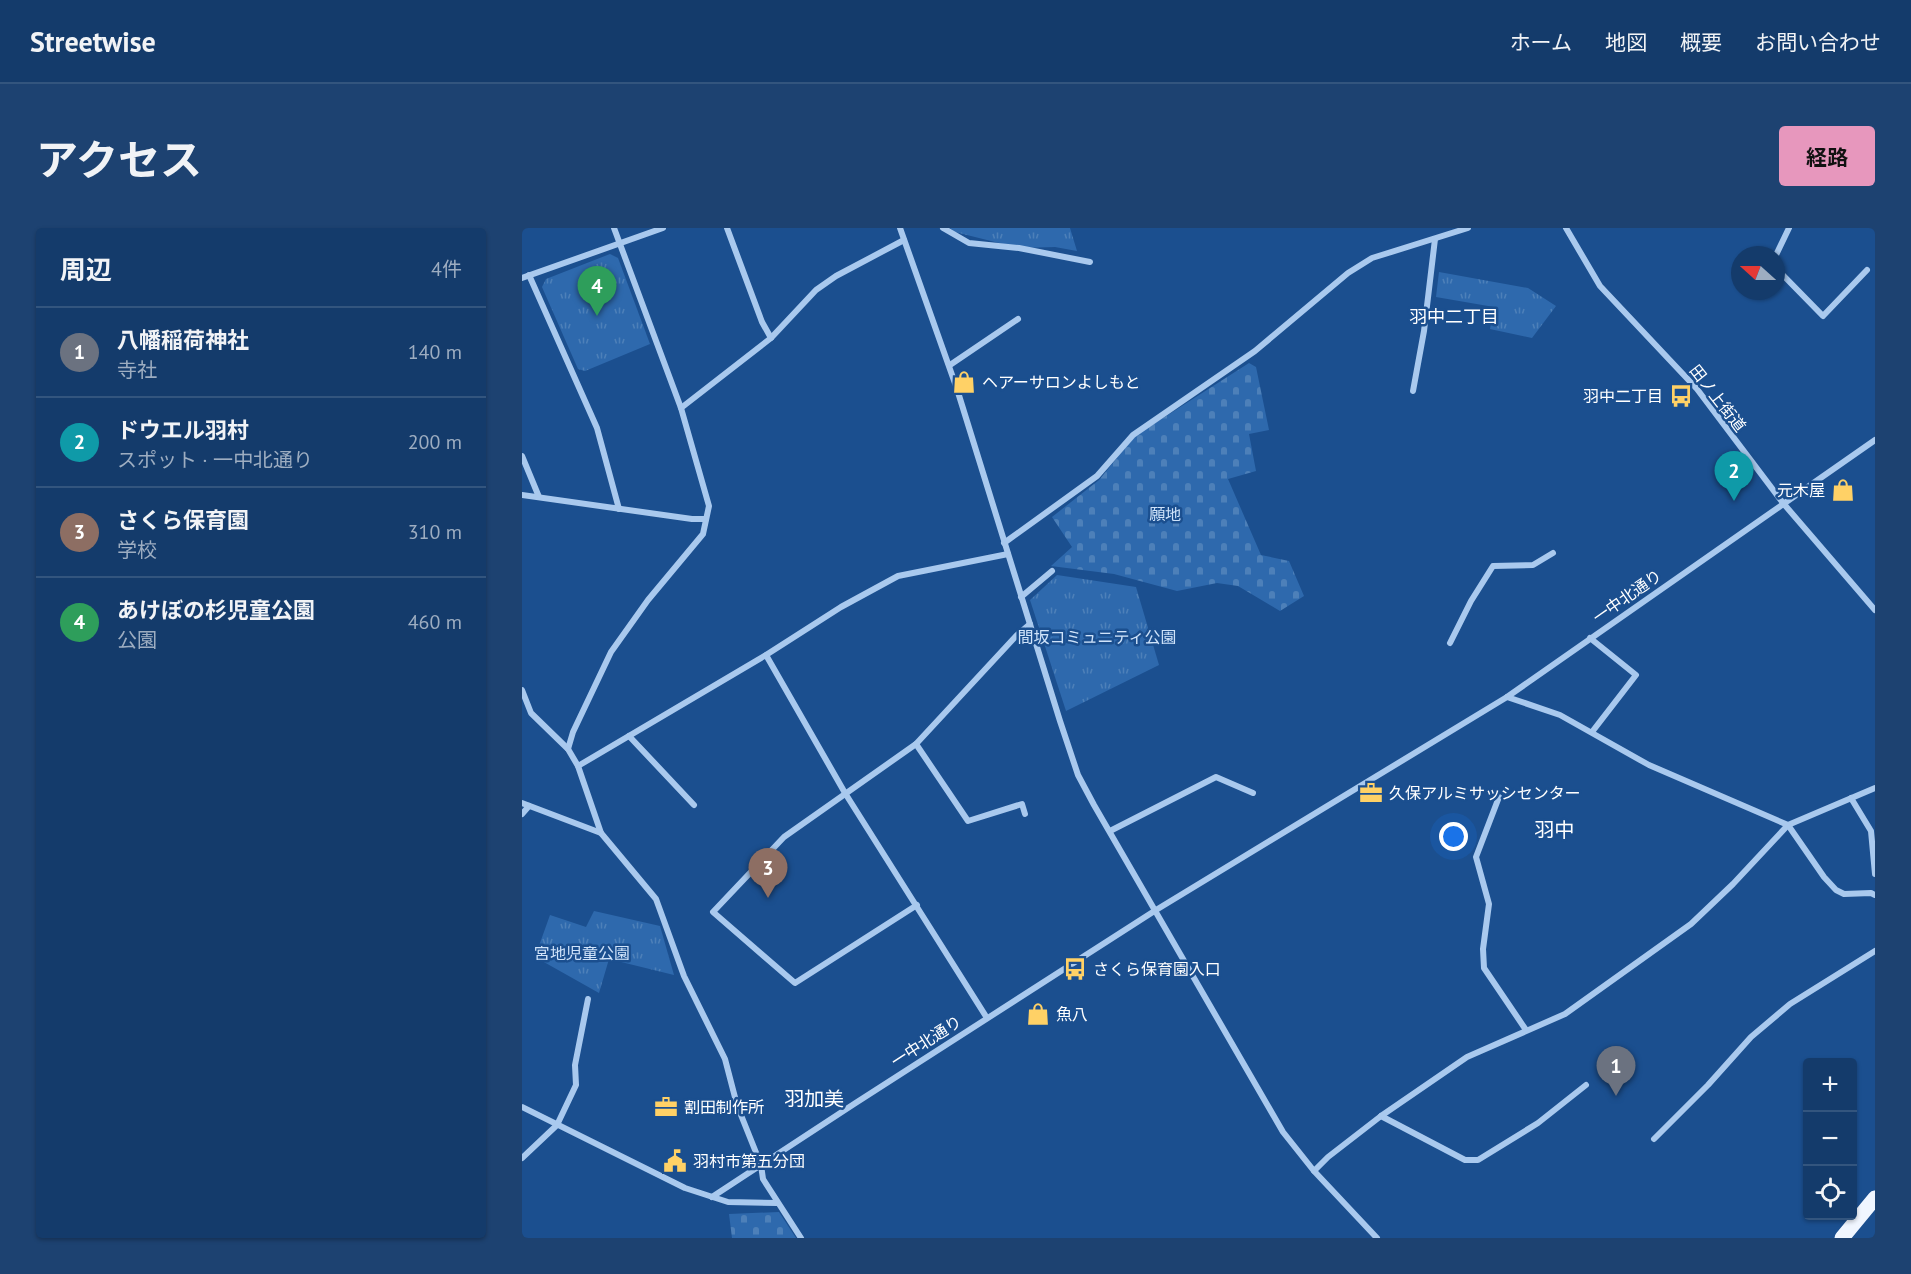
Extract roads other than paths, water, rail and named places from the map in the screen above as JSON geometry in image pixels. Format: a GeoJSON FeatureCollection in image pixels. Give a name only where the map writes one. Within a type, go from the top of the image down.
{"type":"FeatureCollection","features":[{"type":"Feature","properties":{"kind":"main road"},"geometry":{"type":"LineString","coordinates":[[1842,1238],[1875,1198]]}},
{"type":"Feature","properties":{"kind":"street"},"geometry":{"type":"LineString","coordinates":[[568,749],[573,732],[611,652],[648,600],[703,534],[709,506],[681,408],[614,228]]}},
{"type":"Feature","properties":{"kind":"street"},"geometry":{"type":"LineString","coordinates":[[522,278],[663,228]]}},
{"type":"Feature","properties":{"kind":"street"},"geometry":{"type":"LineString","coordinates":[[727,228],[762,322],[771,338]]}},
{"type":"Feature","properties":{"kind":"street"},"geometry":{"type":"LineString","coordinates":[[900,228],[950,365],[1078,775],[1283,1132],[1314,1171],[1377,1238]]}},
{"type":"Feature","properties":{"kind":"street"},"geometry":{"type":"LineString","coordinates":[[943,228],[969,243],[1019,248],[1090,262]]}},
{"type":"Feature","properties":{"kind":"street"},"geometry":{"type":"LineString","coordinates":[[1004,543],[1097,476],[1133,435],[1255,351],[1348,273],[1372,258],[1468,228]]}},
{"type":"Feature","properties":{"kind":"street","name":"田ノ上街道"},"geometry":{"type":"LineString","coordinates":[[1566,228],[1600,286],[1697,389],[1783,503],[1875,610]]}},
{"type":"Feature","properties":{"kind":"street"},"geometry":{"type":"LineString","coordinates":[[1780,246],[1789,228]]}},
{"type":"Feature","properties":{"kind":"street"},"geometry":{"type":"LineString","coordinates":[[1413,391],[1424,331],[1435,239]]}},
{"type":"Feature","properties":{"kind":"street"},"geometry":{"type":"LineString","coordinates":[[681,408],[771,338],[816,290],[836,276],[904,240]]}},
{"type":"Feature","properties":{"kind":"street"},"geometry":{"type":"LineString","coordinates":[[1785,277],[1823,316],[1867,270]]}},
{"type":"Feature","properties":{"kind":"street"},"geometry":{"type":"LineString","coordinates":[[530,275],[597,428],[619,509]]}},
{"type":"Feature","properties":{"kind":"street"},"geometry":{"type":"LineString","coordinates":[[950,365],[1018,319]]}},
{"type":"Feature","properties":{"kind":"street","name":"一中北通り"},"geometry":{"type":"LineString","coordinates":[[712,1197],[1156,910],[1507,697],[1875,440]]}},
{"type":"Feature","properties":{"kind":"street"},"geometry":{"type":"LineString","coordinates":[[522,456],[539,497]]}},
{"type":"Feature","properties":{"kind":"street"},"geometry":{"type":"LineString","coordinates":[[522,495],[692,519],[706,519]]}},
{"type":"Feature","properties":{"kind":"street"},"geometry":{"type":"LineString","coordinates":[[1450,644],[1492,566],[1533,565],[1553,553]]}},
{"type":"Feature","properties":{"kind":"street"},"geometry":{"type":"LineString","coordinates":[[578,766],[766,655],[841,607],[898,576],[1008,554]]}},
{"type":"Feature","properties":{"kind":"street"},"geometry":{"type":"LineString","coordinates":[[1021,597],[1052,571]]}},
{"type":"Feature","properties":{"kind":"street"},"geometry":{"type":"LineString","coordinates":[[917,905],[795,983],[713,912],[784,837],[916,744],[1017,635],[1030,624]]}},
{"type":"Feature","properties":{"kind":"street"},"geometry":{"type":"LineString","coordinates":[[1590,638],[1636,675],[1592,732]]}},
{"type":"Feature","properties":{"kind":"street"},"geometry":{"type":"LineString","coordinates":[[766,655],[845,793],[987,1018]]}},
{"type":"Feature","properties":{"kind":"street"},"geometry":{"type":"LineString","coordinates":[[522,690],[531,712],[568,749],[578,766],[601,833],[656,899],[684,976],[725,1059],[737,1106],[761,1165],[763,1179],[801,1238]]}},
{"type":"Feature","properties":{"kind":"street"},"geometry":{"type":"LineString","coordinates":[[1507,697],[1560,715],[1649,765],[1788,825],[1824,878],[1836,890],[1844,894],[1871,893],[1875,895]]}},
{"type":"Feature","properties":{"kind":"street"},"geometry":{"type":"LineString","coordinates":[[629,736],[694,805]]}},
{"type":"Feature","properties":{"kind":"street"},"geometry":{"type":"LineString","coordinates":[[916,744],[968,821],[1022,804],[1025,814]]}},
{"type":"Feature","properties":{"kind":"street"},"geometry":{"type":"LineString","coordinates":[[1110,831],[1216,777],[1253,793]]}},
{"type":"Feature","properties":{"kind":"street"},"geometry":{"type":"LineString","coordinates":[[1314,1171],[1328,1157],[1381,1116],[1467,1057],[1564,1014],[1691,924],[1733,884],[1788,825],[1875,788]]}},
{"type":"Feature","properties":{"kind":"street"},"geometry":{"type":"LineString","coordinates":[[1499,797],[1476,857],[1489,904],[1483,949],[1484,968],[1526,1030]]}},
{"type":"Feature","properties":{"kind":"street"},"geometry":{"type":"LineString","coordinates":[[1851,798],[1870,831],[1875,874]]}},
{"type":"Feature","properties":{"kind":"street"},"geometry":{"type":"LineString","coordinates":[[522,814],[525,804],[601,833]]}},
{"type":"Feature","properties":{"kind":"street"},"geometry":{"type":"LineString","coordinates":[[1654,1139],[1708,1085],[1750,1037],[1790,1004],[1875,951]]}},
{"type":"Feature","properties":{"kind":"street"},"geometry":{"type":"LineString","coordinates":[[522,1158],[557,1125],[576,1085],[575,1065],[588,999]]}},
{"type":"Feature","properties":{"kind":"street"},"geometry":{"type":"LineString","coordinates":[[1381,1116],[1465,1160],[1478,1160],[1538,1123],[1587,1085]]}},
{"type":"Feature","properties":{"kind":"street"},"geometry":{"type":"LineString","coordinates":[[522,1107],[685,1188],[728,1202],[777,1203]]}},
{"type":"Feature","properties":{"kind":"place","name":"あけぼの杉児童公園"},"geometry":{"type":"Point","coordinates":[597,316]}},
{"type":"Feature","properties":{"kind":"place","name":"ヘアーサロンよしもと"},"geometry":{"type":"Point","coordinates":[964,382]}},
{"type":"Feature","properties":{"kind":"place","name":"羽中二丁目"},"geometry":{"type":"Point","coordinates":[1681,396]}},
{"type":"Feature","properties":{"kind":"place","name":"元木屋"},"geometry":{"type":"Point","coordinates":[1843,490]}},
{"type":"Feature","properties":{"kind":"place","name":"ドウエル羽村"},"geometry":{"type":"Point","coordinates":[1734,501]}},
{"type":"Feature","properties":{"kind":"place","name":"久保アルミサッシセンター"},"geometry":{"type":"Point","coordinates":[1371,793]}},
{"type":"Feature","properties":{"kind":"place","name":"さくら保育園"},"geometry":{"type":"Point","coordinates":[768,898]}},
{"type":"Feature","properties":{"kind":"place","name":"さくら保育園入口"},"geometry":{"type":"Point","coordinates":[1075,969]}},
{"type":"Feature","properties":{"kind":"place","name":"魚八"},"geometry":{"type":"Point","coordinates":[1038,1014]}},
{"type":"Feature","properties":{"kind":"place","name":"八幡稲荷神社"},"geometry":{"type":"Point","coordinates":[1616,1096]}},
{"type":"Feature","properties":{"kind":"place","name":"割田制作所"},"geometry":{"type":"Point","coordinates":[666,1107]}},
{"type":"Feature","properties":{"kind":"place","name":"羽村市第五分団"},"geometry":{"type":"Point","coordinates":[675,1161]}},
{"type":"Feature","properties":{"kind":"district","name":"羽中二丁目"},"geometry":{"type":"Point","coordinates":[1454,316]}},
{"type":"Feature","properties":{"kind":"district","name":"羽中"},"geometry":{"type":"Point","coordinates":[1554,830]}},
{"type":"Feature","properties":{"kind":"district","name":"羽加美"},"geometry":{"type":"Point","coordinates":[814,1099]}},
{"type":"Feature","properties":{"kind":"park label","name":"願地"},"geometry":{"type":"Point","coordinates":[1165,514]}},
{"type":"Feature","properties":{"kind":"park label","name":"間坂コミュニティ公園"},"geometry":{"type":"Point","coordinates":[1097,637]}},
{"type":"Feature","properties":{"kind":"park label","name":"宮地児童公園"},"geometry":{"type":"Point","coordinates":[582,953]}}]}
